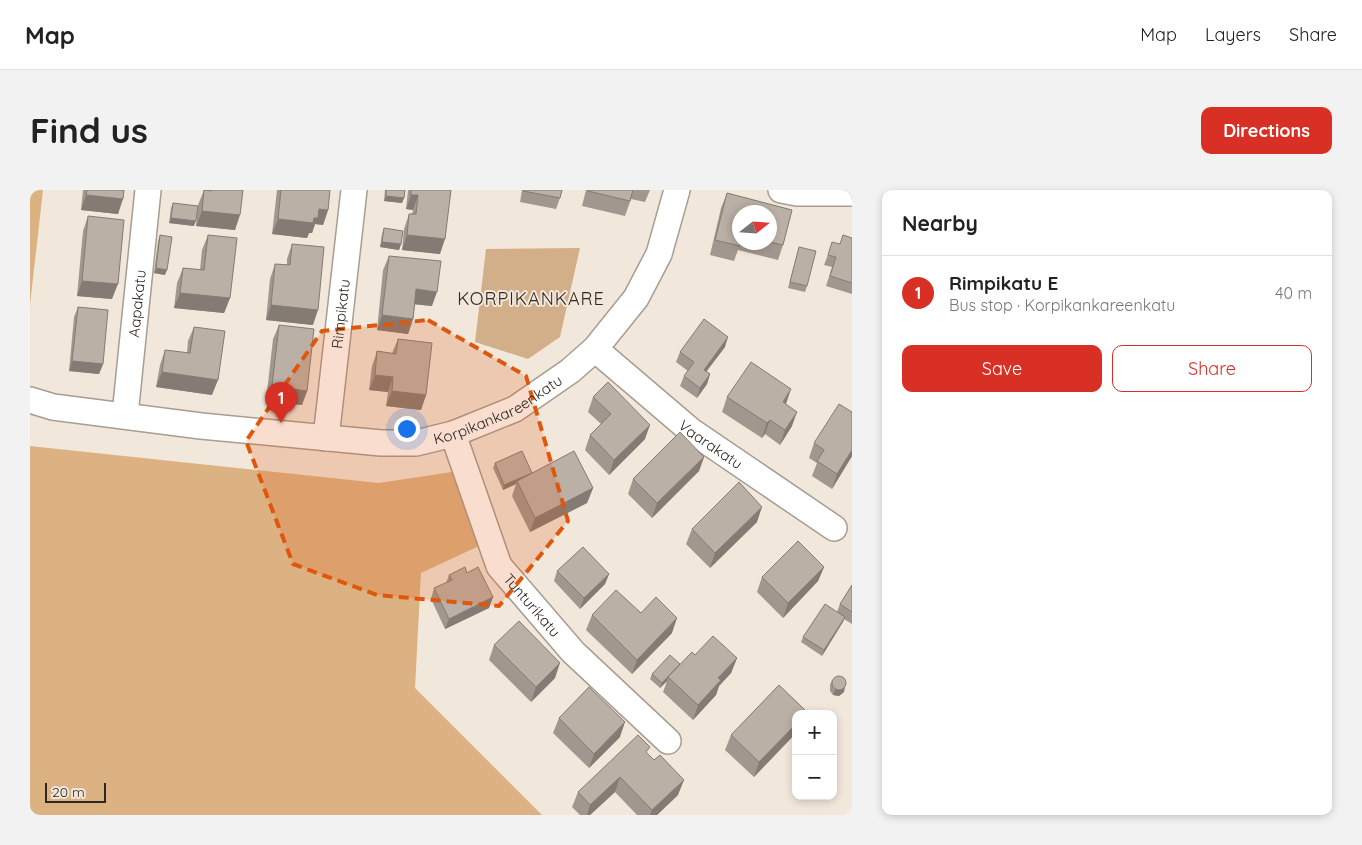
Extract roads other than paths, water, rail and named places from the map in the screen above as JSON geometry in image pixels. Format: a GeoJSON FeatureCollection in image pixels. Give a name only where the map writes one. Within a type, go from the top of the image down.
{"type":"FeatureCollection","features":[{"type":"Feature","properties":{"kind":"street","name":"Aapakatu"},"geometry":{"type":"LineString","coordinates":[[125,415],[148,190]]}},
{"type":"Feature","properties":{"kind":"street","name":"Rimpikatu"},"geometry":{"type":"LineString","coordinates":[[326,438],[354,190]]}},
{"type":"Feature","properties":{"kind":"street","name":"Korpikankareenkatu"},"geometry":{"type":"LineString","coordinates":[[30,400],[53,406],[201,426],[381,443],[416,443],[453,434],[515,408],[570,371],[595,349],[636,298],[659,254],[677,190]]}},
{"type":"Feature","properties":{"kind":"street"},"geometry":{"type":"LineString","coordinates":[[781,190],[797,193],[852,193]]}},
{"type":"Feature","properties":{"kind":"street","name":"Vaarakatu"},"geometry":{"type":"LineString","coordinates":[[595,349],[690,430],[834,528]]}},
{"type":"Feature","properties":{"kind":"street","name":"Tunturikatu"},"geometry":{"type":"LineString","coordinates":[[453,434],[499,566],[573,652],[668,741]]}},
{"type":"Feature","properties":{"kind":"place","name":"Rimpikatu E"},"geometry":{"type":"Point","coordinates":[281,423]}},
{"type":"Feature","properties":{"kind":"district","name":"KORPIKANKARE"},"geometry":{"type":"Point","coordinates":[531,298]}}]}
